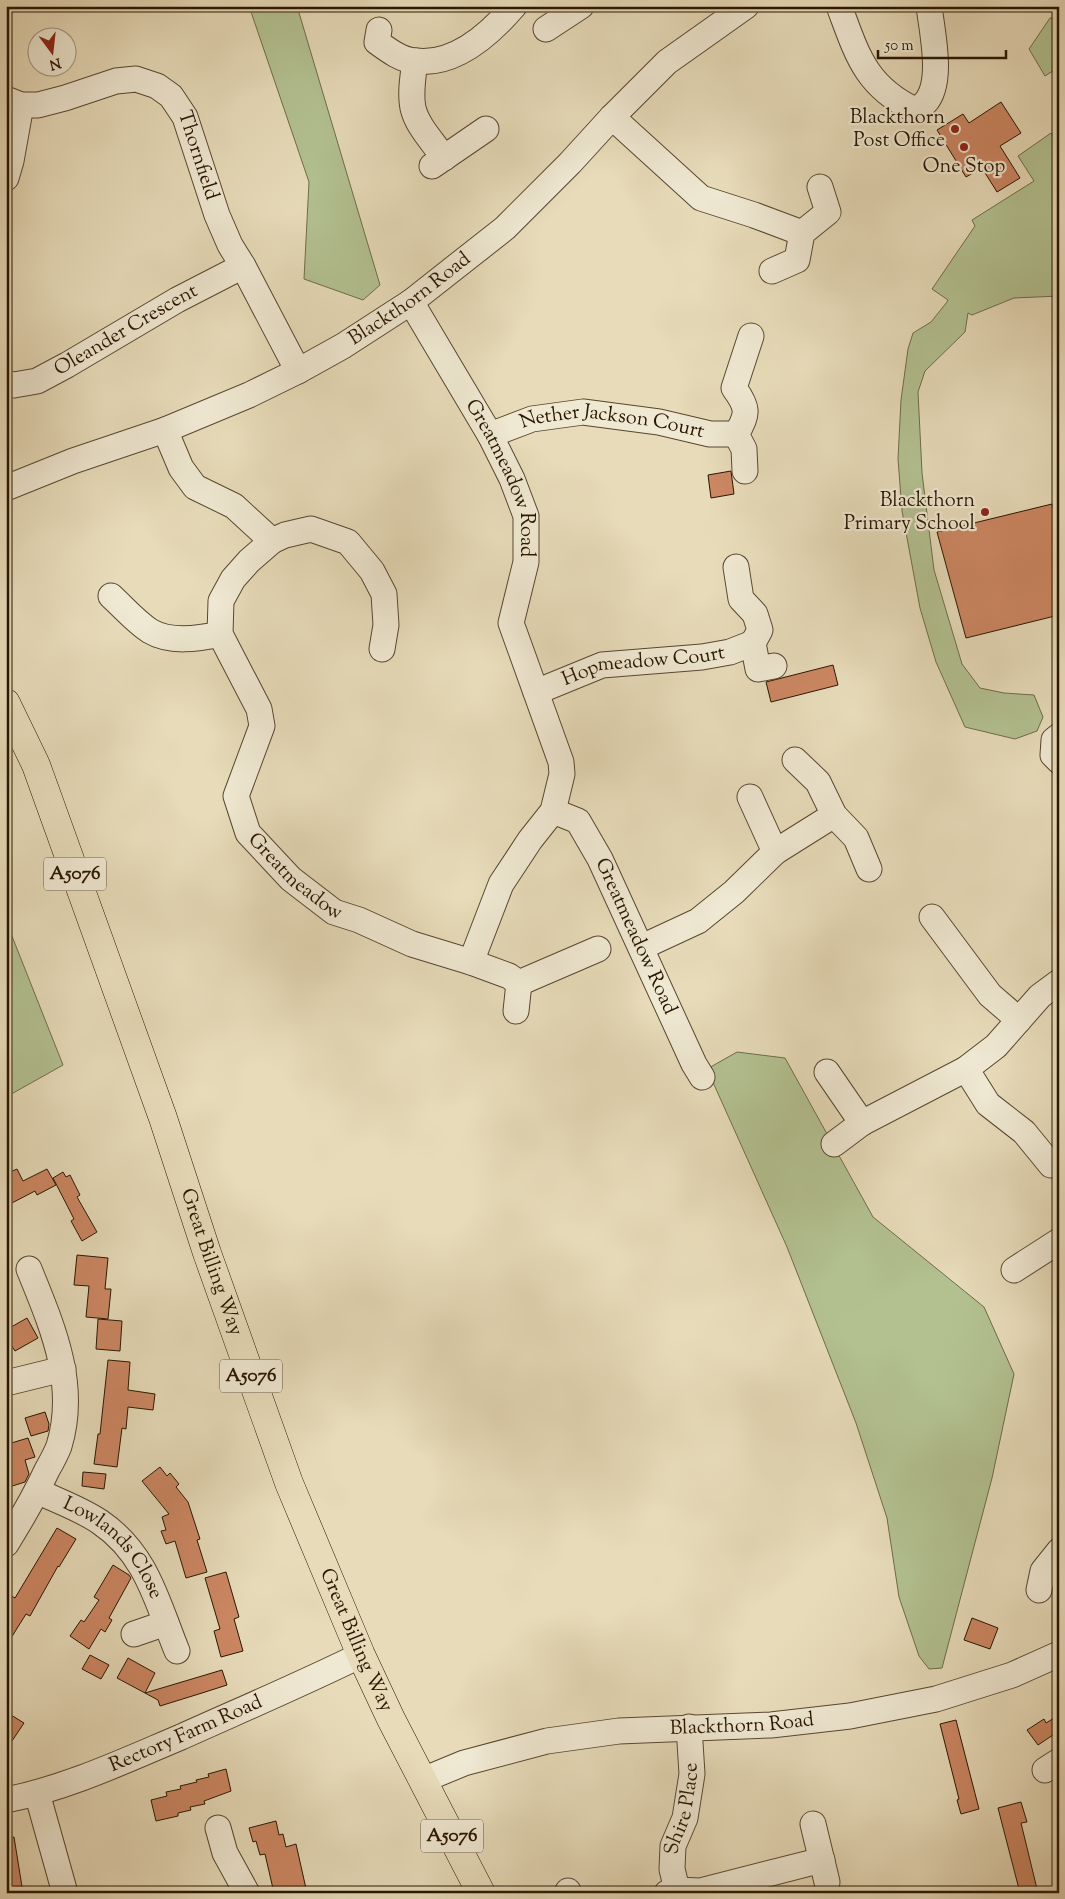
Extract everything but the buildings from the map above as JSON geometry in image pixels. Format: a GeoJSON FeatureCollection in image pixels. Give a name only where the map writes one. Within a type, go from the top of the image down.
{"type":"FeatureCollection","features":[{"type":"Feature","properties":{"kind":"main road","name":"Great Billing Way"},"geometry":{"type":"LineString","coordinates":[[6,703],[36,765],[154,1092],[207,1253],[289,1483],[361,1655],[481,1893]]}},
{"type":"Feature","properties":{"kind":"street"},"geometry":{"type":"LineString","coordinates":[[374,40],[392,53],[414,61],[436,60],[456,54],[482,37],[503,19],[514,6]]}},
{"type":"Feature","properties":{"kind":"street"},"geometry":{"type":"LineString","coordinates":[[839,6],[855,50],[873,79],[897,102],[915,110],[925,103],[934,86],[936,64],[928,6]]}},
{"type":"Feature","properties":{"kind":"street"},"geometry":{"type":"LineString","coordinates":[[546,29],[578,7]]}},
{"type":"Feature","properties":{"kind":"street","name":"Blackthorn Road"},"geometry":{"type":"LineString","coordinates":[[6,488],[73,461],[165,430],[248,395],[298,371],[343,346],[411,302],[505,228],[667,62],[744,7]]}},
{"type":"Feature","properties":{"kind":"street"},"geometry":{"type":"LineString","coordinates":[[414,61],[413,109],[438,162],[486,129]]}},
{"type":"Feature","properties":{"kind":"street","name":"Thornfield"},"geometry":{"type":"LineString","coordinates":[[14,102],[38,105],[116,81],[136,79],[157,86],[171,96],[185,117],[217,215],[230,245],[298,371]]}},
{"type":"Feature","properties":{"kind":"street"},"geometry":{"type":"LineString","coordinates":[[6,178],[12,161],[14,102]]}},
{"type":"Feature","properties":{"kind":"street"},"geometry":{"type":"LineString","coordinates":[[612,117],[701,198],[802,233]]}},
{"type":"Feature","properties":{"kind":"street"},"geometry":{"type":"LineString","coordinates":[[772,271],[797,260],[802,233],[828,212],[820,187]]}},
{"type":"Feature","properties":{"kind":"street","name":"Oleander Crescent"},"geometry":{"type":"LineString","coordinates":[[6,383],[14,385],[37,381],[178,300],[243,266]]}},
{"type":"Feature","properties":{"kind":"street","name":"Greatmeadow Road"},"geometry":{"type":"LineString","coordinates":[[411,302],[490,435],[512,479],[526,516],[526,562],[511,623],[561,762],[562,774],[553,811],[530,840],[501,884],[470,962]]}},
{"type":"Feature","properties":{"kind":"street"},"geometry":{"type":"LineString","coordinates":[[745,471],[744,449],[736,434],[745,420],[744,401],[734,388],[751,336]]}},
{"type":"Feature","properties":{"kind":"street","name":"Nether Jackson Court"},"geometry":{"type":"LineString","coordinates":[[490,435],[532,419],[583,412],[659,422],[710,434],[736,434]]}},
{"type":"Feature","properties":{"kind":"street"},"geometry":{"type":"LineString","coordinates":[[165,430],[181,468],[195,488],[234,506],[272,541]]}},
{"type":"Feature","properties":{"kind":"street","name":"Greatmeadow"},"geometry":{"type":"LineString","coordinates":[[382,649],[386,624],[384,594],[372,571],[348,542],[311,529],[285,535],[272,541],[233,580],[221,601],[220,634],[259,709],[262,726],[236,796],[248,833],[291,879],[334,912],[359,920],[412,944],[509,976],[519,983]]}},
{"type":"Feature","properties":{"kind":"street","name":"Hopmeadow Court"},"geometry":{"type":"LineString","coordinates":[[736,567],[741,599],[755,614],[760,630],[753,644],[758,669],[774,666]]}},
{"type":"Feature","properties":{"kind":"street"},"geometry":{"type":"LineString","coordinates":[[111,596],[151,632],[171,638],[196,639],[220,634]]}},
{"type":"Feature","properties":{"kind":"street","name":"Hopmeadow Court"},"geometry":{"type":"LineString","coordinates":[[536,692],[602,665],[702,657],[730,652],[753,644]]}},
{"type":"Feature","properties":{"kind":"street"},"geometry":{"type":"LineString","coordinates":[[1059,736],[1054,740],[1054,755],[1059,761]]}},
{"type":"Feature","properties":{"kind":"street"},"geometry":{"type":"LineString","coordinates":[[795,760],[818,782],[834,815],[856,838],[869,869]]}},
{"type":"Feature","properties":{"kind":"street"},"geometry":{"type":"LineString","coordinates":[[750,797],[775,852]]}},
{"type":"Feature","properties":{"kind":"street","name":"Greatmeadow Road"},"geometry":{"type":"LineString","coordinates":[[553,811],[578,821],[600,860],[642,947],[694,1064],[702,1077]]}},
{"type":"Feature","properties":{"kind":"street"},"geometry":{"type":"LineString","coordinates":[[642,947],[698,921],[734,892],[775,852],[834,815]]}},
{"type":"Feature","properties":{"kind":"street"},"geometry":{"type":"LineString","coordinates":[[932,917],[990,995],[1020,1020]]}},
{"type":"Feature","properties":{"kind":"street"},"geometry":{"type":"LineString","coordinates":[[516,1011],[519,983],[598,949]]}},
{"type":"Feature","properties":{"kind":"street"},"geometry":{"type":"LineString","coordinates":[[834,1144],[862,1123],[966,1069],[996,1046],[1040,996],[1059,982]]}},
{"type":"Feature","properties":{"kind":"street"},"geometry":{"type":"LineString","coordinates":[[966,1069],[988,1104],[1024,1132],[1051,1165]]}},
{"type":"Feature","properties":{"kind":"street"},"geometry":{"type":"LineString","coordinates":[[827,1072],[862,1123]]}},
{"type":"Feature","properties":{"kind":"street"},"geometry":{"type":"LineString","coordinates":[[1014,1270],[1059,1241]]}},
{"type":"Feature","properties":{"kind":"street","name":"Lowlands Close"},"geometry":{"type":"LineString","coordinates":[[6,1544],[37,1491],[58,1447],[65,1416],[67,1391],[63,1369],[53,1328],[29,1268]]}},
{"type":"Feature","properties":{"kind":"street"},"geometry":{"type":"LineString","coordinates":[[6,1383],[63,1369]]}},
{"type":"Feature","properties":{"kind":"street","name":"Lowlands Close"},"geometry":{"type":"LineString","coordinates":[[37,1491],[99,1522],[126,1544],[144,1569],[156,1594],[177,1651]]}},
{"type":"Feature","properties":{"kind":"street"},"geometry":{"type":"LineString","coordinates":[[1036,1575],[1059,1551]]}},
{"type":"Feature","properties":{"kind":"street","name":"Lowlands Close"},"geometry":{"type":"LineString","coordinates":[[134,1634],[166,1623]]}},
{"type":"Feature","properties":{"kind":"street","name":"Blackthorn Road"},"geometry":{"type":"LineString","coordinates":[[424,1780],[464,1763],[547,1741],[619,1731],[771,1725],[850,1716],[936,1699],[1012,1675],[1059,1654]]}},
{"type":"Feature","properties":{"kind":"street","name":"Rectory Farm Road"},"geometry":{"type":"LineString","coordinates":[[6,1800],[75,1781],[278,1694],[361,1655]]}},
{"type":"Feature","properties":{"kind":"street","name":"Shire Place"},"geometry":{"type":"LineString","coordinates":[[689,1728],[692,1774],[684,1818],[673,1846],[672,1891],[700,1891],[824,1871],[813,1824]]}},
{"type":"Feature","properties":{"kind":"street"},"geometry":{"type":"LineString","coordinates":[[37,1793],[64,1893]]}},
{"type":"Feature","properties":{"kind":"street"},"geometry":{"type":"LineString","coordinates":[[218,1828],[225,1853],[247,1893]]}},
{"type":"Feature","properties":{"kind":"green space"},"geometry":{"type":"Polygon","coordinates":[[[249,6],[297,6],[380,285],[363,300],[304,279],[309,182],[249,6]]]}},
{"type":"Feature","properties":{"kind":"green space"},"geometry":{"type":"Polygon","coordinates":[[[1050,18],[1059,18],[1059,67],[1045,76],[1029,49],[1050,18]]]}},
{"type":"Feature","properties":{"kind":"green space"},"geometry":{"type":"Polygon","coordinates":[[[1051,133],[1059,143],[1059,296],[1014,298],[972,315],[968,313],[965,332],[925,371],[918,392],[922,473],[934,570],[962,664],[980,688],[1004,693],[1034,695],[1043,717],[1037,731],[1015,739],[965,727],[936,662],[920,608],[902,511],[898,459],[901,400],[908,349],[913,333],[931,322],[948,300],[932,289],[975,226],[972,220],[1034,181],[1018,156],[1051,133]]]}},
{"type":"Feature","properties":{"kind":"green space"},"geometry":{"type":"Polygon","coordinates":[[[6,921],[63,1065],[6,1097],[6,921]]]}},
{"type":"Feature","properties":{"kind":"green space"},"geometry":{"type":"Polygon","coordinates":[[[737,1052],[785,1058],[873,1217],[984,1307],[1014,1374],[992,1478],[942,1668],[929,1669],[919,1656],[899,1597],[887,1518],[856,1423],[787,1247],[707,1069],[737,1052]]]}},
{"type":"Feature","properties":{"kind":"place","name":"Blackthorn Post Office"},"geometry":{"type":"Point","coordinates":[955,129]}},
{"type":"Feature","properties":{"kind":"place","name":"One Stop"},"geometry":{"type":"Point","coordinates":[964,147]}},
{"type":"Feature","properties":{"kind":"place","name":"Blackthorn Primary School"},"geometry":{"type":"Point","coordinates":[985,512]}}]}
